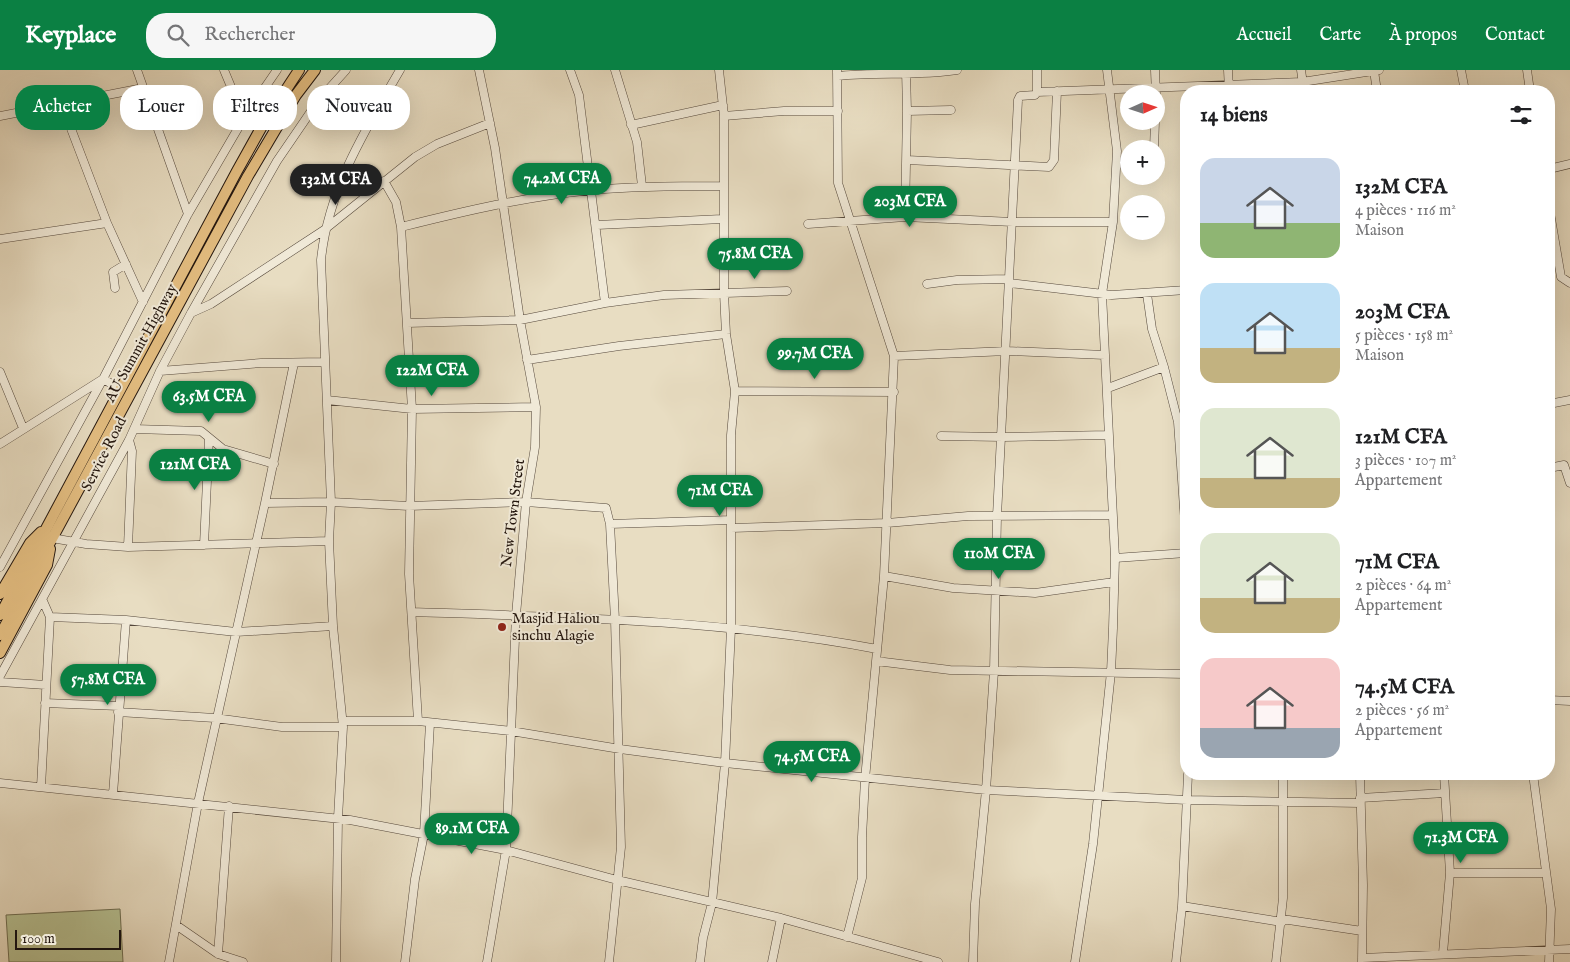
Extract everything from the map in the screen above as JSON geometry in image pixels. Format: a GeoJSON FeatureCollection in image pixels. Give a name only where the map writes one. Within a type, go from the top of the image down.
{"type":"FeatureCollection","features":[{"type":"Feature","properties":{"kind":"main road","name":"AU Summit Highway"},"geometry":{"type":"LineString","coordinates":[[0,635],[121,389],[260,128],[299,70]]}},
{"type":"Feature","properties":{"kind":"main road","name":"AU Summit Highway"},"geometry":{"type":"LineString","coordinates":[[0,615],[48,538],[248,176],[296,95],[315,70]]}},
{"type":"Feature","properties":{"kind":"main road"},"geometry":{"type":"LineString","coordinates":[[0,594],[30,543],[48,538],[47,565],[0,653]]}},
{"type":"Feature","properties":{"kind":"street"},"geometry":{"type":"LineString","coordinates":[[137,70],[142,85]]}},
{"type":"Feature","properties":{"kind":"street"},"geometry":{"type":"LineString","coordinates":[[224,70],[230,85]]}},
{"type":"Feature","properties":{"kind":"street"},"geometry":{"type":"LineString","coordinates":[[267,85],[277,70]]}},
{"type":"Feature","properties":{"kind":"street","name":"Service Road"},"geometry":{"type":"LineString","coordinates":[[0,676],[43,601],[129,440],[160,371],[191,313],[277,161],[318,101],[346,70]]}},
{"type":"Feature","properties":{"kind":"street"},"geometry":{"type":"LineString","coordinates":[[336,962],[338,818],[343,724],[333,626],[329,542],[331,502],[321,260],[324,230],[332,204],[360,138],[400,70]]}},
{"type":"Feature","properties":{"kind":"street","name":"New Town Street"},"geometry":{"type":"LineString","coordinates":[[479,70],[504,202],[520,320],[536,407],[535,447],[526,502],[516,615],[506,850],[487,962]]}},
{"type":"Feature","properties":{"kind":"street"},"geometry":{"type":"LineString","coordinates":[[570,70],[580,95],[605,303]]}},
{"type":"Feature","properties":{"kind":"street"},"geometry":{"type":"LineString","coordinates":[[615,70],[636,142],[642,186]]}},
{"type":"Feature","properties":{"kind":"street"},"geometry":{"type":"LineString","coordinates":[[700,962],[703,938],[712,903],[725,763],[731,628],[731,435],[735,391],[726,334],[722,219],[724,116],[719,70]]}},
{"type":"Feature","properties":{"kind":"street"},"geometry":{"type":"LineString","coordinates":[[847,937],[862,878],[865,778],[884,576],[894,392],[894,356],[838,183],[838,73],[936,73],[957,70]]}},
{"type":"Feature","properties":{"kind":"street"},"geometry":{"type":"LineString","coordinates":[[1037,70],[1037,92]]}},
{"type":"Feature","properties":{"kind":"street"},"geometry":{"type":"LineString","coordinates":[[1075,962],[1088,879],[1111,672],[1115,558],[1102,294],[1113,222],[1116,151],[1107,70]]}},
{"type":"Feature","properties":{"kind":"street"},"geometry":{"type":"LineString","coordinates":[[1155,70],[1156,85]]}},
{"type":"Feature","properties":{"kind":"street"},"geometry":{"type":"LineString","coordinates":[[1228,70],[1229,85]]}},
{"type":"Feature","properties":{"kind":"street"},"geometry":{"type":"LineString","coordinates":[[1301,70],[1303,85]]}},
{"type":"Feature","properties":{"kind":"street"},"geometry":{"type":"LineString","coordinates":[[1271,85],[1377,70],[1377,85]]}},
{"type":"Feature","properties":{"kind":"street"},"geometry":{"type":"LineString","coordinates":[[1462,70],[1464,85]]}},
{"type":"Feature","properties":{"kind":"street"},"geometry":{"type":"LineString","coordinates":[[1527,70],[1529,85]]}},
{"type":"Feature","properties":{"kind":"street"},"geometry":{"type":"LineString","coordinates":[[905,217],[907,160],[906,72]]}},
{"type":"Feature","properties":{"kind":"street"},"geometry":{"type":"LineString","coordinates":[[973,962],[975,904],[986,790],[994,671],[994,592],[997,516],[1003,437],[1018,100],[1020,96],[1035,95],[1037,92],[1120,89]]}},
{"type":"Feature","properties":{"kind":"street"},"geometry":{"type":"LineString","coordinates":[[1165,91],[1180,90]]}},
{"type":"Feature","properties":{"kind":"street"},"geometry":{"type":"LineString","coordinates":[[907,160],[1049,167],[1054,164],[1057,91]]}},
{"type":"Feature","properties":{"kind":"street"},"geometry":{"type":"LineString","coordinates":[[631,125],[723,105]]}},
{"type":"Feature","properties":{"kind":"street"},"geometry":{"type":"LineString","coordinates":[[907,110],[951,110]]}},
{"type":"Feature","properties":{"kind":"street"},"geometry":{"type":"LineString","coordinates":[[724,116],[784,111],[838,111]]}},
{"type":"Feature","properties":{"kind":"street"},"geometry":{"type":"LineString","coordinates":[[0,116],[15,113]]}},
{"type":"Feature","properties":{"kind":"street"},"geometry":{"type":"LineString","coordinates":[[191,313],[211,304],[324,230],[415,157],[437,144],[490,124]]}},
{"type":"Feature","properties":{"kind":"street"},"geometry":{"type":"LineString","coordinates":[[72,130],[107,223],[143,302]]}},
{"type":"Feature","properties":{"kind":"street"},"geometry":{"type":"LineString","coordinates":[[158,130],[188,214]]}},
{"type":"Feature","properties":{"kind":"street"},"geometry":{"type":"LineString","coordinates":[[0,568],[103,379],[188,214],[237,130]]}},
{"type":"Feature","properties":{"kind":"street"},"geometry":{"type":"LineString","coordinates":[[1555,168],[1570,164]]}},
{"type":"Feature","properties":{"kind":"street"},"geometry":{"type":"LineString","coordinates":[[384,181],[396,202],[401,227],[412,408],[409,574],[418,721]]}},
{"type":"Feature","properties":{"kind":"street"},"geometry":{"type":"LineString","coordinates":[[401,227],[504,202],[592,190],[642,186],[723,186]]}},
{"type":"Feature","properties":{"kind":"street"},"geometry":{"type":"LineString","coordinates":[[808,224],[905,217],[1013,222],[1113,222]]}},
{"type":"Feature","properties":{"kind":"street"},"geometry":{"type":"LineString","coordinates":[[597,225],[722,219]]}},
{"type":"Feature","properties":{"kind":"street"},"geometry":{"type":"LineString","coordinates":[[0,239],[107,223]]}},
{"type":"Feature","properties":{"kind":"street"},"geometry":{"type":"LineString","coordinates":[[1555,242],[1561,277],[1570,283]]}},
{"type":"Feature","properties":{"kind":"street"},"geometry":{"type":"LineString","coordinates":[[115,288],[113,272],[126,264]]}},
{"type":"Feature","properties":{"kind":"street"},"geometry":{"type":"LineString","coordinates":[[927,284],[957,280],[1009,281],[1102,294],[1147,294],[1180,291]]}},
{"type":"Feature","properties":{"kind":"street"},"geometry":{"type":"LineString","coordinates":[[407,323],[520,320],[605,303],[664,295],[788,290]]}},
{"type":"Feature","properties":{"kind":"street"},"geometry":{"type":"LineString","coordinates":[[1147,294],[1152,329],[1178,422],[1180,450]]}},
{"type":"Feature","properties":{"kind":"street"},"geometry":{"type":"LineString","coordinates":[[527,360],[619,346],[726,334]]}},
{"type":"Feature","properties":{"kind":"street"},"geometry":{"type":"LineString","coordinates":[[894,356],[1007,351],[1105,355]]}},
{"type":"Feature","properties":{"kind":"street"},"geometry":{"type":"LineString","coordinates":[[160,371],[261,363],[324,362]]}},
{"type":"Feature","properties":{"kind":"street"},"geometry":{"type":"LineString","coordinates":[[169,962],[198,803],[254,545],[274,464],[294,363]]}},
{"type":"Feature","properties":{"kind":"street"},"geometry":{"type":"LineString","coordinates":[[1108,388],[1164,367]]}},
{"type":"Feature","properties":{"kind":"street"},"geometry":{"type":"LineString","coordinates":[[0,372],[23,428]]}},
{"type":"Feature","properties":{"kind":"street"},"geometry":{"type":"LineString","coordinates":[[103,379],[121,389]]}},
{"type":"Feature","properties":{"kind":"street"},"geometry":{"type":"LineString","coordinates":[[0,444],[103,379]]}},
{"type":"Feature","properties":{"kind":"street"},"geometry":{"type":"LineString","coordinates":[[735,391],[894,392]]}},
{"type":"Feature","properties":{"kind":"street"},"geometry":{"type":"LineString","coordinates":[[327,400],[412,408],[536,407]]}},
{"type":"Feature","properties":{"kind":"street"},"geometry":{"type":"LineString","coordinates":[[1555,403],[1570,400]]}},
{"type":"Feature","properties":{"kind":"street"},"geometry":{"type":"LineString","coordinates":[[134,429],[201,431],[223,449],[274,464]]}},
{"type":"Feature","properties":{"kind":"street"},"geometry":{"type":"LineString","coordinates":[[941,436],[1108,435]]}},
{"type":"Feature","properties":{"kind":"street"},"geometry":{"type":"LineString","coordinates":[[204,545],[209,438]]}},
{"type":"Feature","properties":{"kind":"street"},"geometry":{"type":"LineString","coordinates":[[128,547],[132,451],[129,440]]}},
{"type":"Feature","properties":{"kind":"street"},"geometry":{"type":"LineString","coordinates":[[1555,467],[1564,465],[1570,483]]}},
{"type":"Feature","properties":{"kind":"street"},"geometry":{"type":"LineString","coordinates":[[265,503],[331,502],[409,506],[526,502],[606,508],[610,524],[615,620],[622,847],[609,962]]}},
{"type":"Feature","properties":{"kind":"street"},"geometry":{"type":"LineString","coordinates":[[610,524],[887,523],[968,516],[1112,515]]}},
{"type":"Feature","properties":{"kind":"street"},"geometry":{"type":"LineString","coordinates":[[48,538],[128,547],[329,542]]}},
{"type":"Feature","properties":{"kind":"street"},"geometry":{"type":"LineString","coordinates":[[1115,558],[1180,553]]}},
{"type":"Feature","properties":{"kind":"street"},"geometry":{"type":"LineString","coordinates":[[884,576],[953,588],[994,592],[1035,593],[1114,582]]}},
{"type":"Feature","properties":{"kind":"street"},"geometry":{"type":"LineString","coordinates":[[41,788],[50,617],[43,601]]}},
{"type":"Feature","properties":{"kind":"street"},"geometry":{"type":"LineString","coordinates":[[412,612],[516,615],[731,628],[808,636],[877,649]]}},
{"type":"Feature","properties":{"kind":"street"},"geometry":{"type":"LineString","coordinates":[[50,617],[126,620],[236,632],[333,626]]}},
{"type":"Feature","properties":{"kind":"street"},"geometry":{"type":"LineString","coordinates":[[112,794],[126,620]]}},
{"type":"Feature","properties":{"kind":"street"},"geometry":{"type":"LineString","coordinates":[[876,661],[950,670],[1180,674]]}},
{"type":"Feature","properties":{"kind":"street"},"geometry":{"type":"LineString","coordinates":[[0,682],[46,685]]}},
{"type":"Feature","properties":{"kind":"street"},"geometry":{"type":"LineString","coordinates":[[1555,700],[1570,701]]}},
{"type":"Feature","properties":{"kind":"street"},"geometry":{"type":"LineString","coordinates":[[45,703],[216,718],[282,727],[418,721],[510,731],[620,749],[725,763],[986,790],[1187,800],[1284,802],[1360,800],[1444,793]]}},
{"type":"Feature","properties":{"kind":"street"},"geometry":{"type":"LineString","coordinates":[[405,962],[415,879],[424,834],[430,723]]}},
{"type":"Feature","properties":{"kind":"street"},"geometry":{"type":"LineString","coordinates":[[1176,962],[1182,906],[1188,780]]}},
{"type":"Feature","properties":{"kind":"street"},"geometry":{"type":"LineString","coordinates":[[1276,962],[1282,920],[1283,780]]}},
{"type":"Feature","properties":{"kind":"street"},"geometry":{"type":"LineString","coordinates":[[1360,780],[1363,885],[1362,960],[1443,953],[1570,949]]}},
{"type":"Feature","properties":{"kind":"street"},"geometry":{"type":"LineString","coordinates":[[1443,953],[1450,873],[1444,780]]}},
{"type":"Feature","properties":{"kind":"street"},"geometry":{"type":"LineString","coordinates":[[1534,780],[1551,909],[1551,951],[1549,962]]}},
{"type":"Feature","properties":{"kind":"street"},"geometry":{"type":"LineString","coordinates":[[0,783],[338,818],[424,834],[506,850],[617,880],[781,918],[938,962]]}},
{"type":"Feature","properties":{"kind":"street"},"geometry":{"type":"LineString","coordinates":[[222,957],[229,806]]}},
{"type":"Feature","properties":{"kind":"street"},"geometry":{"type":"LineString","coordinates":[[1450,873],[1546,873]]}},
{"type":"Feature","properties":{"kind":"street"},"geometry":{"type":"LineString","coordinates":[[1182,906],[1362,931]]}},
{"type":"Feature","properties":{"kind":"street"},"geometry":{"type":"LineString","coordinates":[[772,962],[781,918]]}},
{"type":"Feature","properties":{"kind":"street"},"geometry":{"type":"LineString","coordinates":[[176,925],[222,957],[243,962]]}},
{"type":"Feature","properties":{"kind":"green space"},"geometry":{"type":"Polygon","coordinates":[[[120,909],[123,962],[9,962],[6,915],[120,909]]]}},
{"type":"Feature","properties":{"kind":"place","name":"Masjid Haliou sinchu Alagie"},"geometry":{"type":"Point","coordinates":[502,627]}}]}
